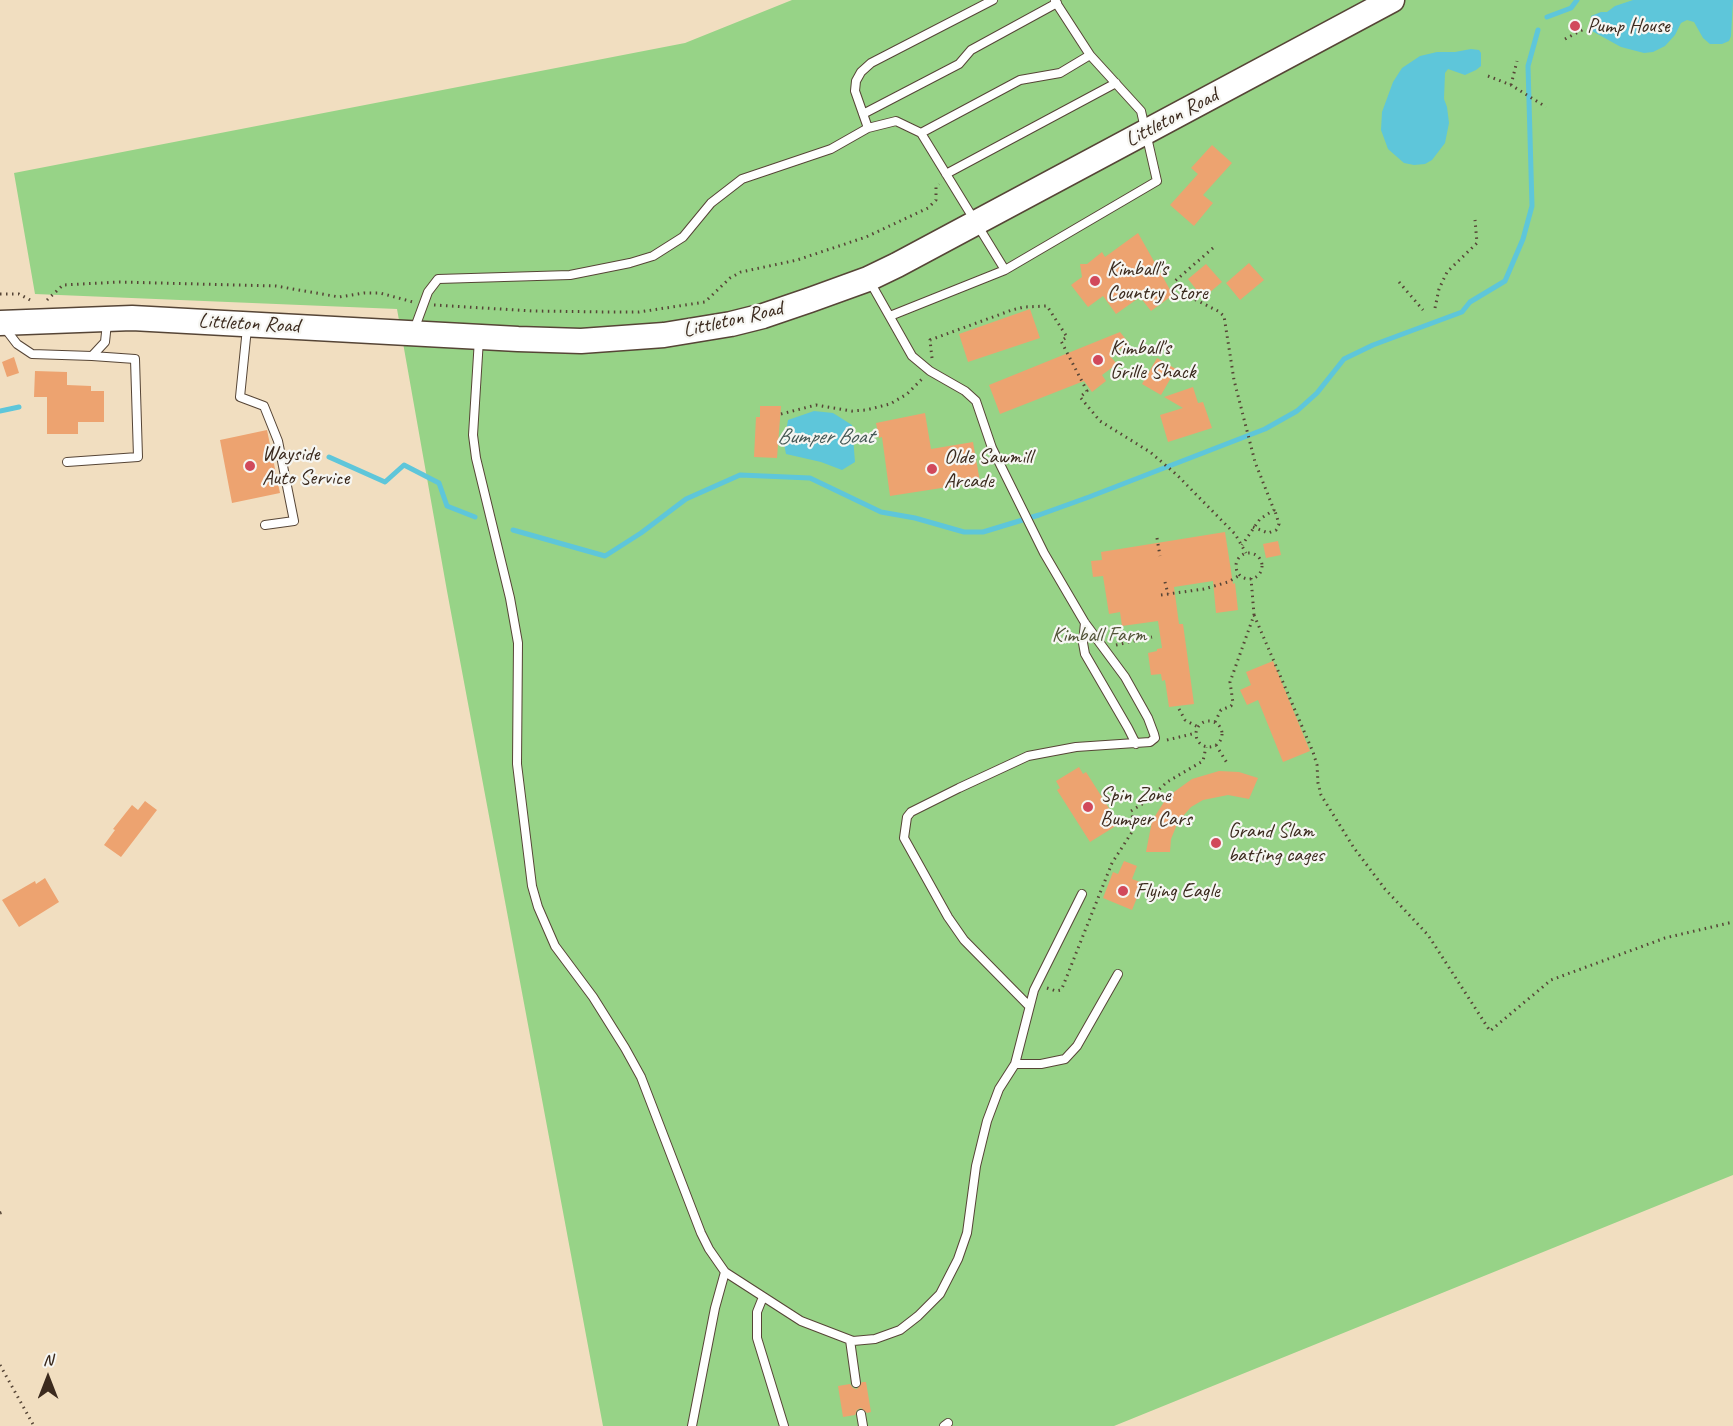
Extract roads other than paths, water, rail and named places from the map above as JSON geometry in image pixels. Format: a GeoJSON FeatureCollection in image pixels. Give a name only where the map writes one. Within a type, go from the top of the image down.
{"type":"FeatureCollection","features":[{"type":"Feature","properties":{"kind":"main road","name":"Littleton Road"},"geometry":{"type":"LineString","coordinates":[[0,323],[107,318],[248,323],[581,341],[635,338],[697,330],[763,316],[868,279],[1392,0]]}},
{"type":"Feature","properties":{"kind":"lane"},"geometry":{"type":"LineString","coordinates":[[868,129],[855,91],[856,81],[861,72],[872,63],[993,0]]}},
{"type":"Feature","properties":{"kind":"lane"},"geometry":{"type":"LineString","coordinates":[[863,114],[959,64],[971,50],[1056,2],[1090,55],[1141,111],[1157,181],[1005,270],[890,316]]}},
{"type":"Feature","properties":{"kind":"lane"},"geometry":{"type":"LineString","coordinates":[[921,133],[1020,80],[1060,73],[1090,55]]}},
{"type":"Feature","properties":{"kind":"lane"},"geometry":{"type":"LineString","coordinates":[[946,174],[1116,83]]}},
{"type":"Feature","properties":{"kind":"lane"},"geometry":{"type":"LineString","coordinates":[[412,333],[428,292],[438,279],[570,275],[619,266],[645,258],[683,237],[711,203],[742,179],[831,149],[868,129],[896,121],[921,133],[1005,270]]}},
{"type":"Feature","properties":{"kind":"lane"},"geometry":{"type":"LineString","coordinates":[[868,279],[912,356],[930,371],[965,391],[976,401],[993,448],[1044,553],[1085,623],[1125,677],[1148,718],[1155,738],[1150,742],[1136,744],[1076,747],[1028,756],[911,812],[907,818],[904,838],[948,917],[964,940],[1029,1006]]}},
{"type":"Feature","properties":{"kind":"lane"},"geometry":{"type":"LineString","coordinates":[[92,356],[105,342],[107,318]]}},
{"type":"Feature","properties":{"kind":"lane"},"geometry":{"type":"LineString","coordinates":[[0,323],[17,344],[32,354],[135,359],[138,458],[67,462]]}},
{"type":"Feature","properties":{"kind":"lane"},"geometry":{"type":"LineString","coordinates":[[248,323],[240,397],[264,406],[278,441],[294,520],[265,525]]}},
{"type":"Feature","properties":{"kind":"lane"},"geometry":{"type":"LineString","coordinates":[[479,337],[473,435],[476,458],[510,598],[518,643],[517,765],[532,886],[538,907],[555,946],[593,998],[625,1048],[640,1077],[701,1233],[709,1249],[726,1272],[801,1321],[850,1340],[875,1339],[900,1330],[928,1307],[946,1285],[967,1233],[976,1166],[987,1121],[999,1089],[1015,1065],[1036,984],[1082,894]]}},
{"type":"Feature","properties":{"kind":"lane"},"geometry":{"type":"LineString","coordinates":[[1085,623],[1084,654],[1136,744]]}},
{"type":"Feature","properties":{"kind":"lane"},"geometry":{"type":"LineString","coordinates":[[1015,1065],[1041,1064],[1065,1059],[1077,1046],[1119,974]]}},
{"type":"Feature","properties":{"kind":"lane"},"geometry":{"type":"LineString","coordinates":[[692,1426],[715,1308],[726,1272]]}},
{"type":"Feature","properties":{"kind":"lane"},"geometry":{"type":"LineString","coordinates":[[763,1297],[757,1312],[757,1338],[784,1426]]}},
{"type":"Feature","properties":{"kind":"lane"},"geometry":{"type":"LineString","coordinates":[[850,1340],[856,1383]]}},
{"type":"Feature","properties":{"kind":"lane"},"geometry":{"type":"LineString","coordinates":[[861,1414],[863,1426]]}},
{"type":"Feature","properties":{"kind":"water"},"geometry":{"type":"Polygon","coordinates":[[[1633,0],[1733,0],[1731,36],[1729,41],[1722,44],[1710,44],[1703,38],[1694,22],[1687,20],[1681,23],[1675,35],[1665,46],[1653,52],[1644,53],[1621,47],[1592,31],[1591,16],[1607,12],[1615,6],[1633,0]]]}},
{"type":"Feature","properties":{"kind":"water"},"geometry":{"type":"Polygon","coordinates":[[[1471,49],[1479,50],[1481,53],[1481,66],[1465,75],[1448,69],[1445,73],[1444,99],[1449,123],[1445,143],[1432,160],[1425,164],[1404,163],[1388,149],[1381,130],[1382,112],[1393,82],[1402,68],[1420,56],[1471,49]]]}},
{"type":"Feature","properties":{"kind":"water","name":"Bumper Boat"},"geometry":{"type":"Polygon","coordinates":[[[814,411],[833,413],[852,425],[855,462],[842,470],[821,462],[786,454],[784,444],[788,420],[814,411]]]}},
{"type":"Feature","properties":{"kind":"waterway"},"geometry":{"type":"LineString","coordinates":[[1547,17],[1571,8],[1577,0]]}},
{"type":"Feature","properties":{"kind":"waterway"},"geometry":{"type":"LineString","coordinates":[[513,530],[605,556],[641,533],[686,499],[740,475],[810,478],[881,512],[915,518],[964,532],[983,532],[1089,497],[1265,429],[1297,411],[1317,393],[1344,359],[1373,345],[1462,312],[1470,302],[1505,281],[1523,239],[1532,206],[1528,66],[1538,30]]}},
{"type":"Feature","properties":{"kind":"waterway"},"geometry":{"type":"LineString","coordinates":[[0,411],[19,407]]}},
{"type":"Feature","properties":{"kind":"waterway"},"geometry":{"type":"LineString","coordinates":[[329,457],[385,482],[404,465],[439,483],[447,506],[475,517]]}},
{"type":"Feature","properties":{"kind":"place","name":"Pump House"},"geometry":{"type":"Point","coordinates":[1575,26]}},
{"type":"Feature","properties":{"kind":"place","name":"Kimball's Country Store"},"geometry":{"type":"Point","coordinates":[1095,281]}},
{"type":"Feature","properties":{"kind":"place","name":"Kimball's Grille Shack"},"geometry":{"type":"Point","coordinates":[1098,360]}},
{"type":"Feature","properties":{"kind":"place","name":"Wayside Auto Service"},"geometry":{"type":"Point","coordinates":[250,466]}},
{"type":"Feature","properties":{"kind":"place","name":"Olde Sawmill Arcade"},"geometry":{"type":"Point","coordinates":[932,469]}},
{"type":"Feature","properties":{"kind":"place","name":"Spin Zone Bumper Cars"},"geometry":{"type":"Point","coordinates":[1088,807]}},
{"type":"Feature","properties":{"kind":"place","name":"Grand Slam batting cages"},"geometry":{"type":"Point","coordinates":[1216,843]}},
{"type":"Feature","properties":{"kind":"place","name":"Flying Eagle"},"geometry":{"type":"Point","coordinates":[1123,891]}},
{"type":"Feature","properties":{"kind":"park label","name":"Kimball Farm"},"geometry":{"type":"Point","coordinates":[1099,635]}}]}
